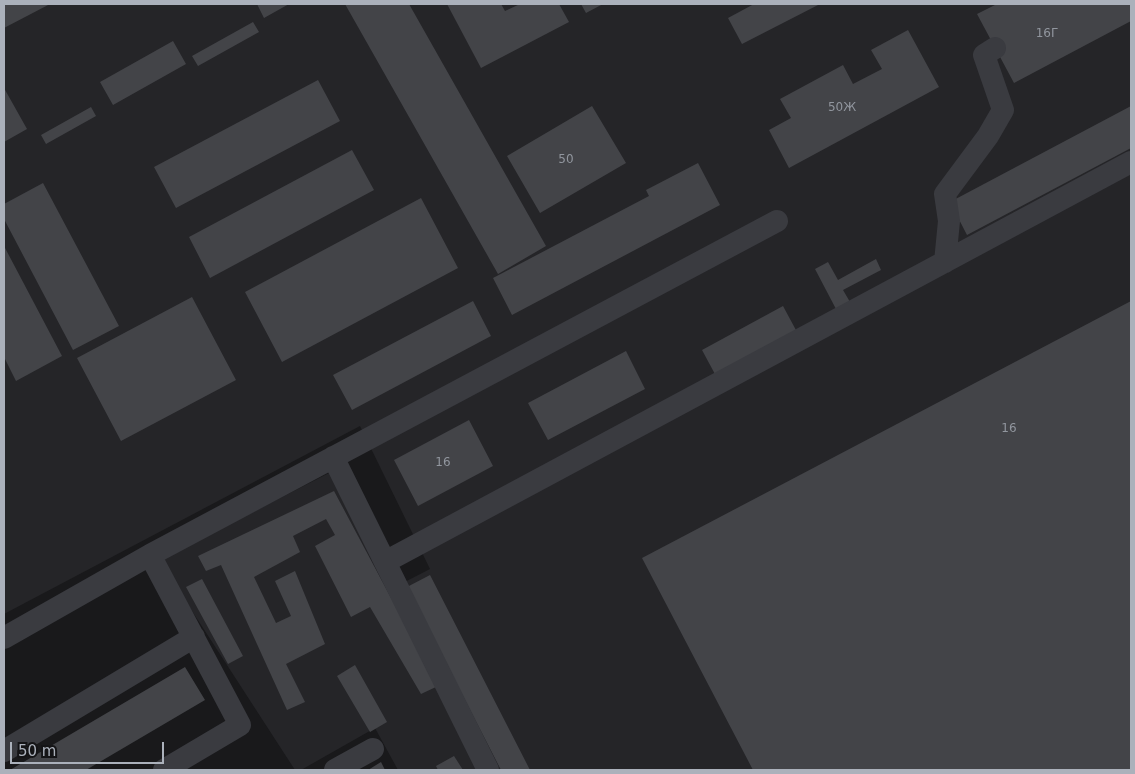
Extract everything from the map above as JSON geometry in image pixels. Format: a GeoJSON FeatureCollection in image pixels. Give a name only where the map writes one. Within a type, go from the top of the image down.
{"type":"FeatureCollection","features":[{"type":"Feature","properties":{"kind":"street"},"geometry":{"type":"LineString","coordinates":[[945,262],[949,222],[945,194],[988,136],[1003,110],[984,55],[995,48]]}},
{"type":"Feature","properties":{"kind":"street"},"geometry":{"type":"LineString","coordinates":[[385,562],[1131,162]]}},
{"type":"Feature","properties":{"kind":"street"},"geometry":{"type":"LineString","coordinates":[[4,638],[150,555],[776,222]]}},
{"type":"Feature","properties":{"kind":"street"},"geometry":{"type":"LineString","coordinates":[[333,457],[488,770]]}},
{"type":"Feature","properties":{"kind":"street"},"geometry":{"type":"LineString","coordinates":[[150,555],[240,725],[164,770]]}},
{"type":"Feature","properties":{"kind":"street"},"geometry":{"type":"LineString","coordinates":[[4,751],[194,638]]}},
{"type":"Feature","properties":{"kind":"street"},"geometry":{"type":"LineString","coordinates":[[336,770],[373,749]]}},
{"type":"Feature","properties":{"kind":"shaded area"},"geometry":{"type":"Polygon","coordinates":[[[4,4],[1131,4],[1131,770],[398,770],[375,728],[301,770],[295,770],[159,560],[331,472],[393,588],[430,569],[360,426],[4,614],[4,4]]]}},
{"type":"Feature","properties":{"kind":"building"},"geometry":{"type":"Polygon","coordinates":[[[4,4],[50,4],[4,28],[4,4]]]}},
{"type":"Feature","properties":{"kind":"building"},"geometry":{"type":"Polygon","coordinates":[[[257,4],[289,4],[264,18],[257,4]]]}},
{"type":"Feature","properties":{"kind":"building"},"geometry":{"type":"Polygon","coordinates":[[[345,4],[409,4],[546,246],[498,274],[345,4]]]}},
{"type":"Feature","properties":{"kind":"building"},"geometry":{"type":"Polygon","coordinates":[[[447,4],[501,4],[505,11],[520,4],[559,4],[569,22],[481,68],[447,4]]]}},
{"type":"Feature","properties":{"kind":"building"},"geometry":{"type":"Polygon","coordinates":[[[581,4],[603,4],[586,13],[581,4]]]}},
{"type":"Feature","properties":{"kind":"building"},"geometry":{"type":"Polygon","coordinates":[[[754,4],[820,4],[742,44],[728,18],[754,4]]]}},
{"type":"Feature","properties":{"kind":"building"},"geometry":{"type":"Polygon","coordinates":[[[997,4],[1131,4],[1131,21],[1014,83],[977,14],[997,4]]]}},
{"type":"Feature","properties":{"kind":"building"},"geometry":{"type":"Polygon","coordinates":[[[253,22],[259,32],[198,66],[192,56],[253,22]]]}},
{"type":"Feature","properties":{"kind":"building"},"geometry":{"type":"Polygon","coordinates":[[[908,30],[939,87],[789,168],[769,130],[791,118],[780,99],[843,65],[853,84],[882,69],[871,50],[908,30]]]}},
{"type":"Feature","properties":{"kind":"building"},"geometry":{"type":"Polygon","coordinates":[[[173,41],[186,64],[113,105],[100,82],[173,41]]]}},
{"type":"Feature","properties":{"kind":"building"},"geometry":{"type":"Polygon","coordinates":[[[318,80],[340,121],[176,208],[154,167],[318,80]]]}},
{"type":"Feature","properties":{"kind":"building"},"geometry":{"type":"Polygon","coordinates":[[[4,88],[27,129],[4,142],[4,88]]]}},
{"type":"Feature","properties":{"kind":"building"},"geometry":{"type":"Polygon","coordinates":[[[592,106],[626,163],[540,213],[507,156],[592,106]]]}},
{"type":"Feature","properties":{"kind":"building"},"geometry":{"type":"Polygon","coordinates":[[[1131,106],[1131,148],[967,235],[950,202],[1131,106]]]}},
{"type":"Feature","properties":{"kind":"building"},"geometry":{"type":"Polygon","coordinates":[[[91,107],[96,116],[46,144],[41,135],[91,107]]]}},
{"type":"Feature","properties":{"kind":"building"},"geometry":{"type":"Polygon","coordinates":[[[352,150],[374,190],[210,278],[189,237],[352,150]]]}},
{"type":"Feature","properties":{"kind":"building"},"geometry":{"type":"Polygon","coordinates":[[[698,163],[720,205],[512,315],[493,278],[649,196],[646,190],[698,163]]]}},
{"type":"Feature","properties":{"kind":"building"},"geometry":{"type":"Polygon","coordinates":[[[43,183],[119,326],[73,350],[4,219],[4,204],[43,183]]]}},
{"type":"Feature","properties":{"kind":"building"},"geometry":{"type":"Polygon","coordinates":[[[421,198],[458,268],[282,362],[245,292],[421,198]]]}},
{"type":"Feature","properties":{"kind":"building"},"geometry":{"type":"Polygon","coordinates":[[[4,246],[62,356],[16,381],[4,357],[4,246]]]}},
{"type":"Feature","properties":{"kind":"building"},"geometry":{"type":"Polygon","coordinates":[[[876,259],[881,270],[843,290],[850,302],[836,309],[815,269],[828,262],[838,280],[876,259]]]}},
{"type":"Feature","properties":{"kind":"building"},"geometry":{"type":"Polygon","coordinates":[[[192,297],[236,380],[121,441],[77,358],[192,297]]]}},
{"type":"Feature","properties":{"kind":"building"},"geometry":{"type":"Polygon","coordinates":[[[473,301],[491,336],[352,410],[333,375],[473,301]]]}},
{"type":"Feature","properties":{"kind":"building"},"geometry":{"type":"Polygon","coordinates":[[[1131,301],[1131,770],[753,770],[642,558],[1131,301]]]}},
{"type":"Feature","properties":{"kind":"building"},"geometry":{"type":"Polygon","coordinates":[[[783,306],[797,332],[716,376],[702,350],[783,306]]]}},
{"type":"Feature","properties":{"kind":"building"},"geometry":{"type":"Polygon","coordinates":[[[626,351],[645,389],[548,440],[528,403],[626,351]]]}},
{"type":"Feature","properties":{"kind":"building"},"geometry":{"type":"Polygon","coordinates":[[[469,420],[493,466],[418,506],[394,460],[469,420]]]}},
{"type":"Feature","properties":{"kind":"building"},"geometry":{"type":"Polygon","coordinates":[[[334,491],[438,686],[421,694],[370,607],[351,617],[315,546],[335,535],[326,519],[293,536],[300,552],[254,577],[276,623],[291,616],[275,581],[295,571],[325,644],[286,664],[305,702],[287,710],[221,565],[206,571],[198,556],[334,491]]]}},
{"type":"Feature","properties":{"kind":"building"},"geometry":{"type":"Polygon","coordinates":[[[430,575],[530,770],[501,770],[407,587],[430,575]]]}},
{"type":"Feature","properties":{"kind":"building"},"geometry":{"type":"Polygon","coordinates":[[[202,579],[243,656],[228,664],[186,587],[202,579]]]}},
{"type":"Feature","properties":{"kind":"building"},"geometry":{"type":"Polygon","coordinates":[[[355,665],[387,722],[370,732],[337,676],[355,665]]]}},
{"type":"Feature","properties":{"kind":"building"},"geometry":{"type":"Polygon","coordinates":[[[185,667],[205,700],[86,770],[10,770],[185,667]]]}},
{"type":"Feature","properties":{"kind":"building"},"geometry":{"type":"Polygon","coordinates":[[[454,756],[463,770],[438,770],[436,766],[454,756]]]}},
{"type":"Feature","properties":{"kind":"building"},"geometry":{"type":"Polygon","coordinates":[[[381,762],[385,770],[368,770],[381,762]]]}}]}
